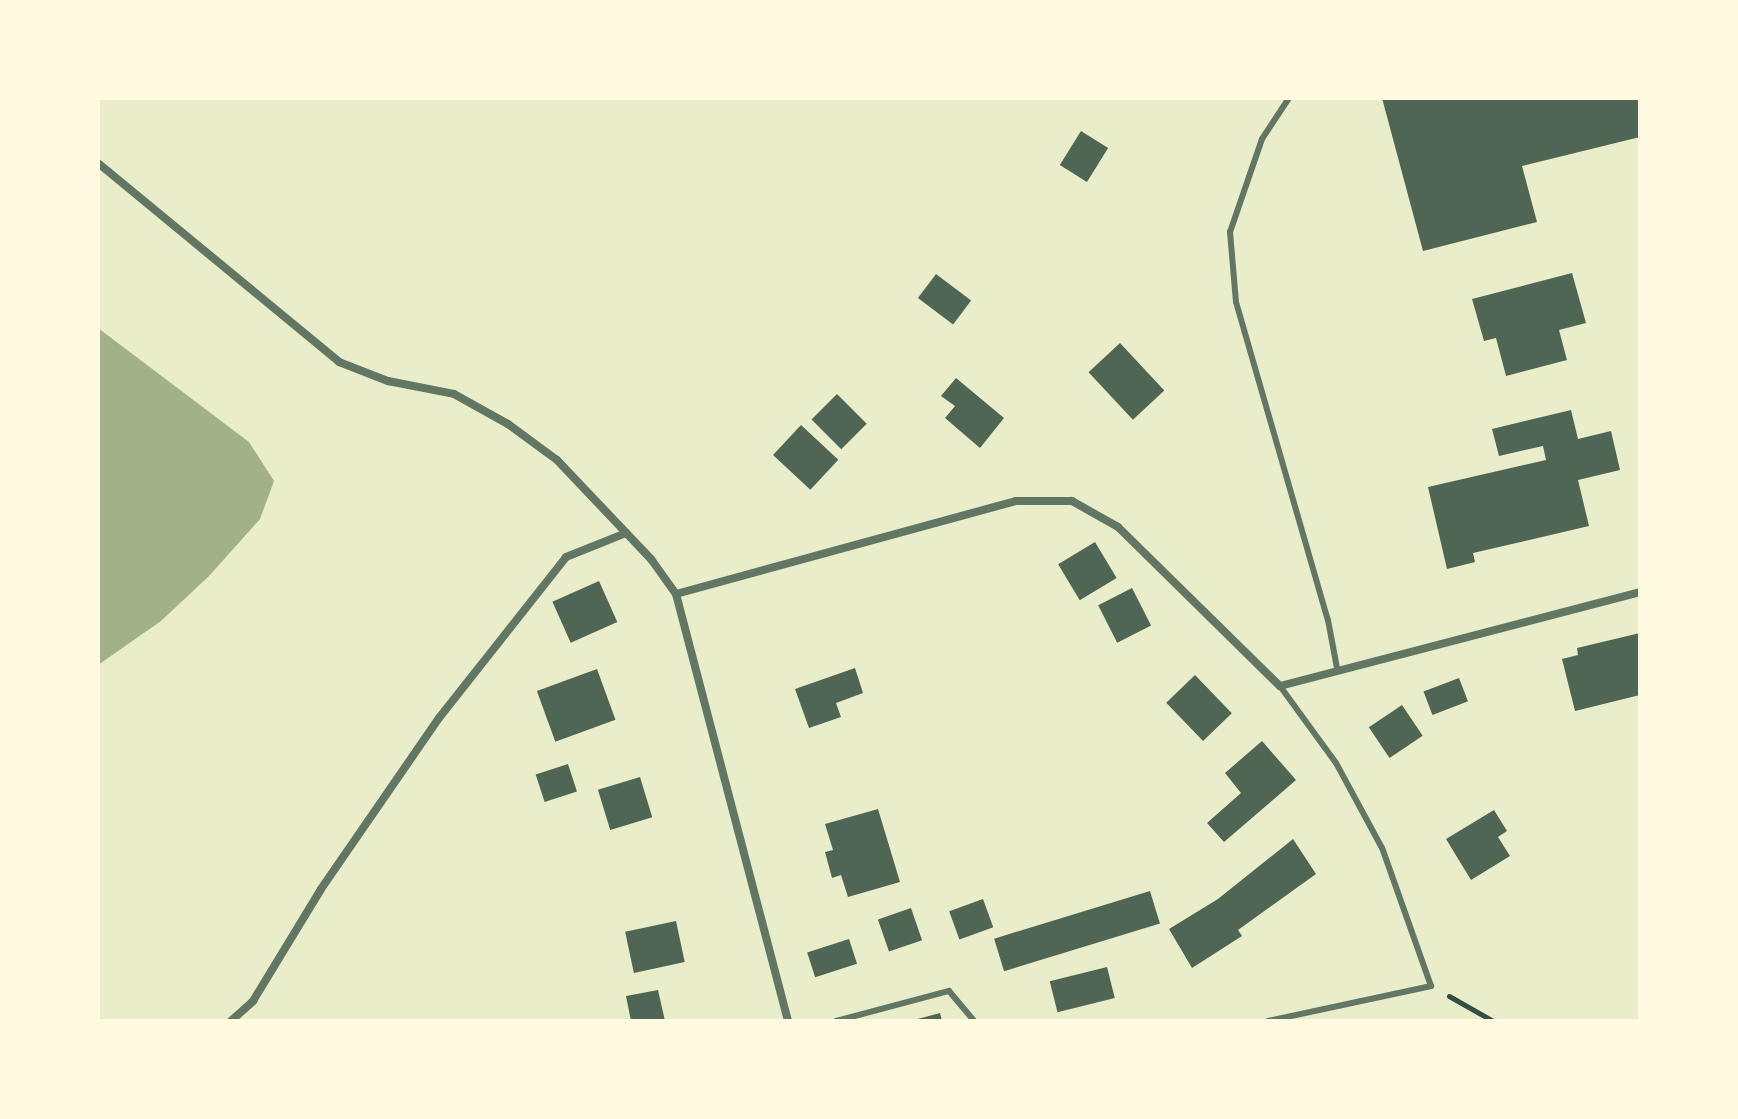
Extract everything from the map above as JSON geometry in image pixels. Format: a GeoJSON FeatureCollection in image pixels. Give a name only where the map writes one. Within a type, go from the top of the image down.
{"type":"FeatureCollection","features":[{"type":"Feature","properties":{"kind":"street"},"geometry":{"type":"LineString","coordinates":[[98,163],[339,362],[388,381],[454,394],[508,424],[557,460],[626,533],[676,594],[788,1021]]}},
{"type":"Feature","properties":{"kind":"street"},"geometry":{"type":"LineString","coordinates":[[676,594],[1016,501],[1072,501],[1118,527],[1280,686],[1337,668],[1640,592]]}},
{"type":"Feature","properties":{"kind":"street"},"geometry":{"type":"LineString","coordinates":[[231,1021],[253,1001],[321,889],[439,718],[566,557],[626,533]]}},
{"type":"Feature","properties":{"kind":"lane"},"geometry":{"type":"LineString","coordinates":[[1289,98],[1262,139],[1230,232],[1233,274],[1236,302],[1328,620],[1337,668]]}},
{"type":"Feature","properties":{"kind":"lane"},"geometry":{"type":"LineString","coordinates":[[1268,1021],[1431,986],[1382,848],[1336,763],[1280,686]]}},
{"type":"Feature","properties":{"kind":"lane"},"geometry":{"type":"LineString","coordinates":[[836,1021],[949,991],[974,1021]]}},
{"type":"Feature","properties":{"kind":"path"},"geometry":{"type":"LineString","coordinates":[[1431,986],[1493,1021]]}},
{"type":"Feature","properties":{"kind":"shaded area"},"geometry":{"type":"Polygon","coordinates":[[[98,328],[249,442],[274,481],[260,519],[209,576],[161,621],[98,665],[98,328]]]}},
{"type":"Feature","properties":{"kind":"building"},"geometry":{"type":"Polygon","coordinates":[[[1382,98],[1640,98],[1640,137],[1522,166],[1537,222],[1423,251],[1382,98]]]}},
{"type":"Feature","properties":{"kind":"building"},"geometry":{"type":"Polygon","coordinates":[[[1081,131],[1108,148],[1087,182],[1060,165],[1081,131]]]}},
{"type":"Feature","properties":{"kind":"building"},"geometry":{"type":"Polygon","coordinates":[[[1572,273],[1586,323],[1559,330],[1567,360],[1506,376],[1496,338],[1484,341],[1472,299],[1572,273]]]}},
{"type":"Feature","properties":{"kind":"building"},"geometry":{"type":"Polygon","coordinates":[[[936,274],[971,300],[953,324],[918,298],[936,274]]]}},
{"type":"Feature","properties":{"kind":"building"},"geometry":{"type":"Polygon","coordinates":[[[1120,343],[1164,391],[1133,420],[1089,372],[1120,343]]]}},
{"type":"Feature","properties":{"kind":"building"},"geometry":{"type":"Polygon","coordinates":[[[956,378],[1004,418],[980,448],[945,418],[955,406],[941,396],[956,378]]]}},
{"type":"Feature","properties":{"kind":"building"},"geometry":{"type":"Polygon","coordinates":[[[837,394],[867,424],[841,449],[812,419],[837,394]]]}},
{"type":"Feature","properties":{"kind":"building"},"geometry":{"type":"Polygon","coordinates":[[[1571,410],[1578,439],[1611,431],[1620,470],[1578,480],[1589,526],[1473,553],[1475,562],[1447,569],[1428,487],[1546,460],[1543,446],[1499,456],[1492,429],[1571,410]]]}},
{"type":"Feature","properties":{"kind":"building"},"geometry":{"type":"Polygon","coordinates":[[[801,425],[838,460],[810,490],[773,455],[801,425]]]}},
{"type":"Feature","properties":{"kind":"building"},"geometry":{"type":"Polygon","coordinates":[[[1095,542],[1117,578],[1080,600],[1058,564],[1095,542]]]}},
{"type":"Feature","properties":{"kind":"building"},"geometry":{"type":"Polygon","coordinates":[[[599,581],[617,622],[571,643],[552,602],[599,581]]]}},
{"type":"Feature","properties":{"kind":"building"},"geometry":{"type":"Polygon","coordinates":[[[1132,588],[1151,625],[1117,643],[1098,605],[1132,588]]]}},
{"type":"Feature","properties":{"kind":"building"},"geometry":{"type":"Polygon","coordinates":[[[1640,633],[1640,695],[1575,711],[1562,659],[1578,655],[1577,648],[1640,633]]]}},
{"type":"Feature","properties":{"kind":"building"},"geometry":{"type":"Polygon","coordinates":[[[855,668],[863,693],[836,703],[841,717],[809,728],[795,689],[855,668]]]}},
{"type":"Feature","properties":{"kind":"building"},"geometry":{"type":"Polygon","coordinates":[[[597,669],[615,720],[555,742],[537,691],[597,669]]]}},
{"type":"Feature","properties":{"kind":"building"},"geometry":{"type":"Polygon","coordinates":[[[1195,675],[1232,713],[1203,741],[1166,703],[1195,675]]]}},
{"type":"Feature","properties":{"kind":"building"},"geometry":{"type":"Polygon","coordinates":[[[1459,678],[1468,701],[1432,715],[1424,692],[1459,678]]]}},
{"type":"Feature","properties":{"kind":"building"},"geometry":{"type":"Polygon","coordinates":[[[1402,705],[1423,736],[1390,758],[1369,727],[1402,705]]]}},
{"type":"Feature","properties":{"kind":"building"},"geometry":{"type":"Polygon","coordinates":[[[1262,741],[1296,780],[1224,842],[1207,823],[1241,793],[1225,773],[1262,741]]]}},
{"type":"Feature","properties":{"kind":"building"},"geometry":{"type":"Polygon","coordinates":[[[568,764],[577,792],[545,802],[536,775],[568,764]]]}},
{"type":"Feature","properties":{"kind":"building"},"geometry":{"type":"Polygon","coordinates":[[[640,777],[652,817],[610,830],[598,790],[640,777]]]}},
{"type":"Feature","properties":{"kind":"building"},"geometry":{"type":"Polygon","coordinates":[[[878,809],[900,882],[848,897],[841,875],[832,878],[825,852],[833,850],[825,824],[878,809]]]}},
{"type":"Feature","properties":{"kind":"building"},"geometry":{"type":"Polygon","coordinates":[[[1494,810],[1507,831],[1498,837],[1510,856],[1471,880],[1446,839],[1494,810]]]}},
{"type":"Feature","properties":{"kind":"building"},"geometry":{"type":"Polygon","coordinates":[[[1293,839],[1316,874],[1238,930],[1242,936],[1192,968],[1169,929],[1218,899],[1293,839]]]}},
{"type":"Feature","properties":{"kind":"building"},"geometry":{"type":"Polygon","coordinates":[[[1150,891],[1160,924],[1004,971],[994,939],[1150,891]]]}},
{"type":"Feature","properties":{"kind":"building"},"geometry":{"type":"Polygon","coordinates":[[[983,899],[993,927],[959,940],[949,911],[983,899]]]}},
{"type":"Feature","properties":{"kind":"building"},"geometry":{"type":"Polygon","coordinates":[[[911,908],[922,940],[889,952],[878,919],[911,908]]]}},
{"type":"Feature","properties":{"kind":"building"},"geometry":{"type":"Polygon","coordinates":[[[676,921],[685,962],[634,973],[625,932],[676,921]]]}},
{"type":"Feature","properties":{"kind":"building"},"geometry":{"type":"Polygon","coordinates":[[[849,939],[857,964],[815,977],[807,953],[849,939]]]}},
{"type":"Feature","properties":{"kind":"building"},"geometry":{"type":"Polygon","coordinates":[[[1107,967],[1115,998],[1057,1012],[1050,981],[1107,967]]]}},
{"type":"Feature","properties":{"kind":"building"},"geometry":{"type":"Polygon","coordinates":[[[658,990],[665,1021],[631,1021],[626,996],[658,990]]]}},
{"type":"Feature","properties":{"kind":"building"},"geometry":{"type":"Polygon","coordinates":[[[940,1013],[942,1021],[914,1021],[914,1020],[940,1013]]]}}]}
